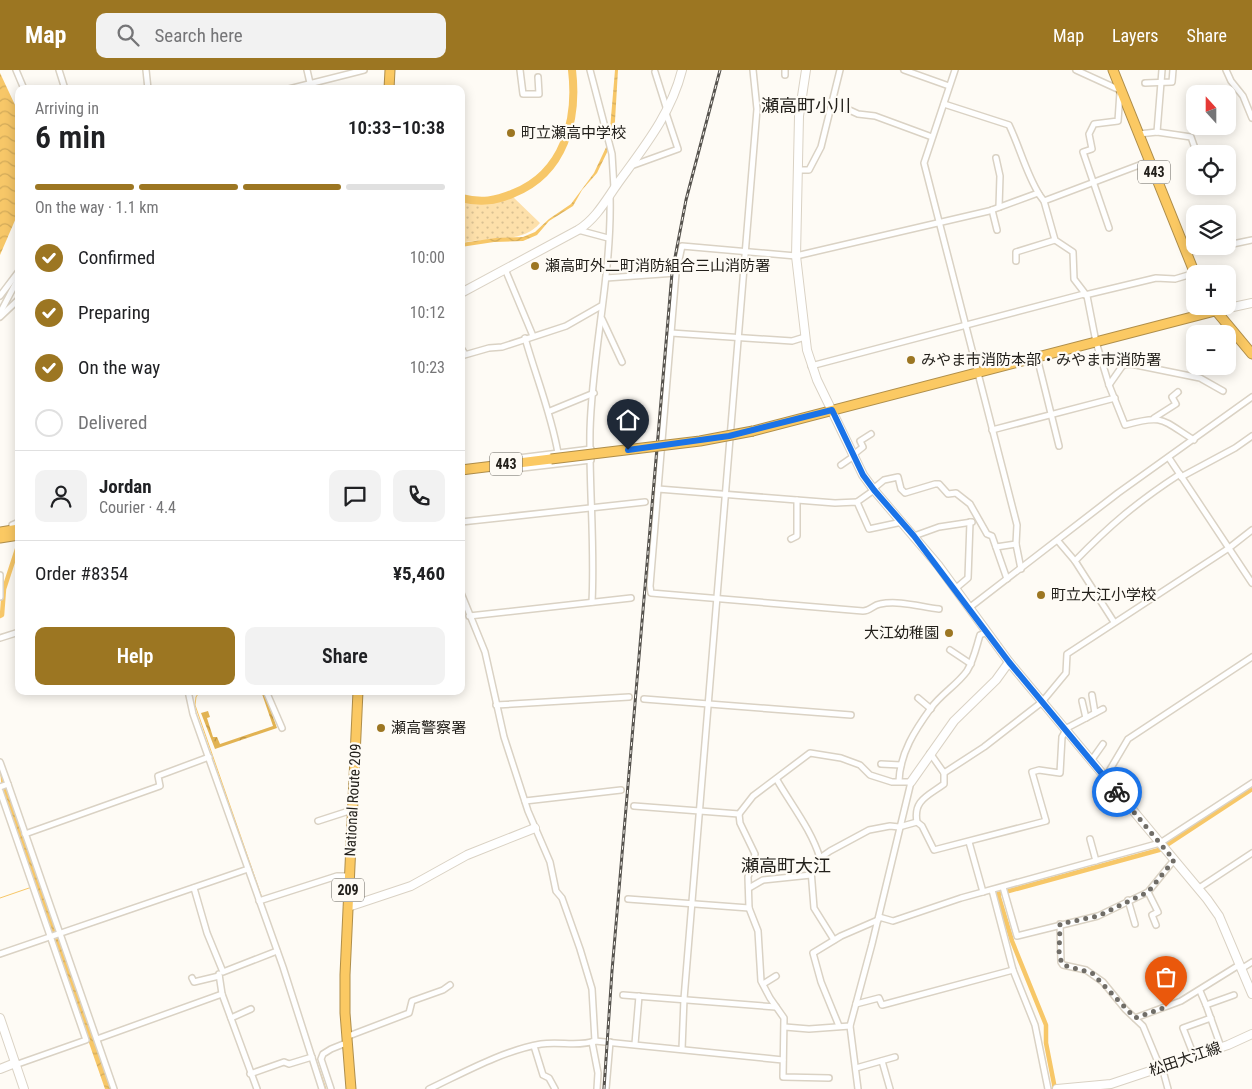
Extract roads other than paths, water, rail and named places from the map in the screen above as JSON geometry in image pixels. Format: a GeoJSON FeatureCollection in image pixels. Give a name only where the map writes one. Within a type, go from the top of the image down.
{"type":"FeatureCollection","features":[{"type":"Feature","properties":{"kind":"highway"},"geometry":{"type":"LineString","coordinates":[[389,85],[390,70]]}},
{"type":"Feature","properties":{"kind":"highway","name":"443"},"geometry":{"type":"LineString","coordinates":[[1113,70],[1186,252]]}},
{"type":"Feature","properties":{"kind":"highway","name":"443"},"geometry":{"type":"LineString","coordinates":[[465,469],[554,456],[700,441],[753,431],[1096,342],[1192,315]]}},
{"type":"Feature","properties":{"kind":"highway"},"geometry":{"type":"LineString","coordinates":[[1218,315],[1252,354]]}},
{"type":"Feature","properties":{"kind":"highway"},"geometry":{"type":"LineString","coordinates":[[0,532],[15,531]]}},
{"type":"Feature","properties":{"kind":"highway"},"geometry":{"type":"LineString","coordinates":[[0,538],[15,532]]}},
{"type":"Feature","properties":{"kind":"highway","name":"National Route 209"},"geometry":{"type":"LineString","coordinates":[[351,1089],[346,1040],[345,994],[358,695]]}},
{"type":"Feature","properties":{"kind":"street"},"geometry":{"type":"LineString","coordinates":[[16,70],[22,85]]}},
{"type":"Feature","properties":{"kind":"street"},"geometry":{"type":"LineString","coordinates":[[59,70],[65,85]]}},
{"type":"Feature","properties":{"kind":"street"},"geometry":{"type":"LineString","coordinates":[[146,70],[148,85]]}},
{"type":"Feature","properties":{"kind":"street"},"geometry":{"type":"LineString","coordinates":[[307,70],[310,84]]}},
{"type":"Feature","properties":{"kind":"street"},"geometry":{"type":"LineString","coordinates":[[306,85],[364,70]]}},
{"type":"Feature","properties":{"kind":"street"},"geometry":{"type":"LineString","coordinates":[[520,70],[523,94],[539,94],[538,77]]}},
{"type":"Feature","properties":{"kind":"street"},"geometry":{"type":"LineString","coordinates":[[590,70],[612,154],[614,188]]}},
{"type":"Feature","properties":{"kind":"street"},"geometry":{"type":"LineString","coordinates":[[465,291],[578,230],[595,216],[666,112],[682,70]]}},
{"type":"Feature","properties":{"kind":"street"},"geometry":{"type":"LineString","coordinates":[[682,1048],[684,999],[710,704],[757,109],[753,70]]}},
{"type":"Feature","properties":{"kind":"street"},"geometry":{"type":"LineString","coordinates":[[806,70],[800,116],[796,256],[805,337],[811,366],[832,410],[874,490],[914,536],[1009,662],[1166,852],[1199,888],[1218,916],[1252,994]]}},
{"type":"Feature","properties":{"kind":"street"},"geometry":{"type":"LineString","coordinates":[[799,170],[809,170],[821,146],[834,103],[840,70]]}},
{"type":"Feature","properties":{"kind":"street"},"geometry":{"type":"LineString","coordinates":[[904,70],[950,86]]}},
{"type":"Feature","properties":{"kind":"street"},"geometry":{"type":"LineString","coordinates":[[955,70],[924,163],[1017,525],[1016,544],[1021,568]]}},
{"type":"Feature","properties":{"kind":"street"},"geometry":{"type":"LineString","coordinates":[[1076,70],[1122,90],[1120,92],[1118,121],[1094,124],[1089,134],[1092,149],[1083,152],[1109,228]]}},
{"type":"Feature","properties":{"kind":"street"},"geometry":{"type":"LineString","coordinates":[[1157,132],[1162,70]]}},
{"type":"Feature","properties":{"kind":"street"},"geometry":{"type":"LineString","coordinates":[[1145,83],[1172,82],[1173,70]]}},
{"type":"Feature","properties":{"kind":"street"},"geometry":{"type":"LineString","coordinates":[[1226,70],[1231,81],[1243,96],[1252,118]]}},
{"type":"Feature","properties":{"kind":"street"},"geometry":{"type":"LineString","coordinates":[[630,166],[678,149],[655,72]]}},
{"type":"Feature","properties":{"kind":"street"},"geometry":{"type":"LineString","coordinates":[[834,103],[858,114],[875,116],[932,137]]}},
{"type":"Feature","properties":{"kind":"street"},"geometry":{"type":"LineString","coordinates":[[944,104],[1009,125],[1020,147],[1030,179],[1044,201],[1055,240],[1073,252],[1074,279],[1084,294],[1109,385],[1126,425],[1160,418],[1194,440]]}},
{"type":"Feature","properties":{"kind":"street"},"geometry":{"type":"LineString","coordinates":[[1139,134],[1157,132],[1191,137],[1194,145]]}},
{"type":"Feature","properties":{"kind":"street"},"geometry":{"type":"LineString","coordinates":[[996,158],[1000,176],[1000,207]]}},
{"type":"Feature","properties":{"kind":"street"},"geometry":{"type":"LineString","coordinates":[[1044,201],[1150,161]]}},
{"type":"Feature","properties":{"kind":"street"},"geometry":{"type":"LineString","coordinates":[[939,609],[888,603],[879,604],[868,611],[863,611],[651,593],[676,274],[682,246],[796,256],[992,210],[1039,194]]}},
{"type":"Feature","properties":{"kind":"street"},"geometry":{"type":"LineString","coordinates":[[592,602],[594,557],[591,449],[600,316],[606,278],[610,196]]}},
{"type":"Feature","properties":{"kind":"street"},"geometry":{"type":"LineString","coordinates":[[992,210],[998,230]]}},
{"type":"Feature","properties":{"kind":"street"},"geometry":{"type":"LineString","coordinates":[[578,230],[608,238]]}},
{"type":"Feature","properties":{"kind":"street"},"geometry":{"type":"LineString","coordinates":[[1016,261],[1016,252],[1055,240]]}},
{"type":"Feature","properties":{"kind":"street"},"geometry":{"type":"LineString","coordinates":[[1236,243],[1252,240]]}},
{"type":"Feature","properties":{"kind":"street"},"geometry":{"type":"LineString","coordinates":[[505,269],[533,336]]}},
{"type":"Feature","properties":{"kind":"street"},"geometry":{"type":"LineString","coordinates":[[606,278],[676,274]]}},
{"type":"Feature","properties":{"kind":"street"},"geometry":{"type":"LineString","coordinates":[[811,366],[1084,294],[1156,278],[1175,278],[1186,275]]}},
{"type":"Feature","properties":{"kind":"street"},"geometry":{"type":"LineString","coordinates":[[0,296],[15,276]]}},
{"type":"Feature","properties":{"kind":"street"},"geometry":{"type":"LineString","coordinates":[[0,313],[15,285]]}},
{"type":"Feature","properties":{"kind":"street"},"geometry":{"type":"LineString","coordinates":[[0,317],[15,303]]}},
{"type":"Feature","properties":{"kind":"street"},"geometry":{"type":"LineString","coordinates":[[1236,305],[1252,303]]}},
{"type":"Feature","properties":{"kind":"street"},"geometry":{"type":"LineString","coordinates":[[465,354],[489,348],[502,347],[575,322],[601,306]]}},
{"type":"Feature","properties":{"kind":"street"},"geometry":{"type":"LineString","coordinates":[[600,316],[622,362]]}},
{"type":"Feature","properties":{"kind":"street"},"geometry":{"type":"LineString","coordinates":[[671,333],[792,341],[805,337]]}},
{"type":"Feature","properties":{"kind":"street"},"geometry":{"type":"LineString","coordinates":[[525,338],[533,370],[550,410],[554,456],[591,449]]}},
{"type":"Feature","properties":{"kind":"street"},"geometry":{"type":"LineString","coordinates":[[1037,357],[1059,446]]}},
{"type":"Feature","properties":{"kind":"street"},"geometry":{"type":"LineString","coordinates":[[1109,385],[1123,365],[1131,364],[1200,378],[1223,392]]}},
{"type":"Feature","properties":{"kind":"street"},"geometry":{"type":"LineString","coordinates":[[1154,418],[1176,404],[1172,397],[1178,392]]}},
{"type":"Feature","properties":{"kind":"street"},"geometry":{"type":"LineString","coordinates":[[550,410],[594,393]]}},
{"type":"Feature","properties":{"kind":"street"},"geometry":{"type":"LineString","coordinates":[[969,608],[1118,493],[1252,397]]}},
{"type":"Feature","properties":{"kind":"street"},"geometry":{"type":"LineString","coordinates":[[992,430],[1115,398]]}},
{"type":"Feature","properties":{"kind":"street"},"geometry":{"type":"LineString","coordinates":[[842,465],[863,447],[860,442],[871,434]]}},
{"type":"Feature","properties":{"kind":"street"},"geometry":{"type":"LineString","coordinates":[[1075,560],[1108,527],[1140,500],[1180,476],[1235,448],[1252,436]]}},
{"type":"Feature","properties":{"kind":"street"},"geometry":{"type":"LineString","coordinates":[[1169,458],[1252,583]]}},
{"type":"Feature","properties":{"kind":"street"},"geometry":{"type":"LineString","coordinates":[[492,466],[496,471],[591,460]]}},
{"type":"Feature","properties":{"kind":"street"},"geometry":{"type":"LineString","coordinates":[[658,489],[835,503],[857,502],[884,480],[898,477],[901,489],[905,492],[939,484],[948,494],[956,493],[965,498],[970,504],[977,520],[987,534],[992,536],[1007,579]]}},
{"type":"Feature","properties":{"kind":"street"},"geometry":{"type":"LineString","coordinates":[[791,539],[797,536],[797,500]]}},
{"type":"Feature","properties":{"kind":"street"},"geometry":{"type":"LineString","coordinates":[[465,522],[645,502]]}},
{"type":"Feature","properties":{"kind":"street"},"geometry":{"type":"LineString","coordinates":[[857,502],[869,529],[902,522]]}},
{"type":"Feature","properties":{"kind":"street"},"geometry":{"type":"LineString","coordinates":[[914,536],[939,527],[977,520]]}},
{"type":"Feature","properties":{"kind":"street"},"geometry":{"type":"LineString","coordinates":[[955,589],[968,578],[970,522]]}},
{"type":"Feature","properties":{"kind":"street"},"geometry":{"type":"LineString","coordinates":[[944,773],[984,747],[1042,702],[1066,673],[1067,654],[1229,548],[1252,530]]}},
{"type":"Feature","properties":{"kind":"street"},"geometry":{"type":"LineString","coordinates":[[1058,541],[1075,560],[1114,622]]}},
{"type":"Feature","properties":{"kind":"street"},"geometry":{"type":"LineString","coordinates":[[996,547],[1016,544]]}},
{"type":"Feature","properties":{"kind":"street"},"geometry":{"type":"LineString","coordinates":[[0,575],[2,582],[0,597]]}},
{"type":"Feature","properties":{"kind":"street"},"geometry":{"type":"LineString","coordinates":[[469,616],[631,598]]}},
{"type":"Feature","properties":{"kind":"street"},"geometry":{"type":"LineString","coordinates":[[465,604],[484,652],[496,705],[525,801],[550,862],[556,891],[562,898],[592,989],[594,1041],[598,1073],[597,1089]]}},
{"type":"Feature","properties":{"kind":"street"},"geometry":{"type":"LineString","coordinates":[[899,781],[901,765],[915,730],[931,709],[963,676],[971,664],[980,635],[987,632]]}},
{"type":"Feature","properties":{"kind":"street"},"geometry":{"type":"LineString","coordinates":[[0,638],[15,633]]}},
{"type":"Feature","properties":{"kind":"street"},"geometry":{"type":"LineString","coordinates":[[950,650],[971,664]]}},
{"type":"Feature","properties":{"kind":"street"},"geometry":{"type":"LineString","coordinates":[[1105,778],[1128,739],[1252,657]]}},
{"type":"Feature","properties":{"kind":"street"},"geometry":{"type":"LineString","coordinates":[[858,1089],[850,1026],[910,782],[954,721],[996,680],[1009,662]]}},
{"type":"Feature","properties":{"kind":"street"},"geometry":{"type":"LineString","coordinates":[[189,695],[193,714],[248,869],[322,1089]]}},
{"type":"Feature","properties":{"kind":"street"},"geometry":{"type":"LineString","coordinates":[[268,695],[282,728]]}},
{"type":"Feature","properties":{"kind":"street"},"geometry":{"type":"LineString","coordinates":[[1092,696],[1096,713]]}},
{"type":"Feature","properties":{"kind":"street"},"geometry":{"type":"LineString","coordinates":[[496,705],[629,697]]}},
{"type":"Feature","properties":{"kind":"street"},"geometry":{"type":"LineString","coordinates":[[918,698],[931,709]]}},
{"type":"Feature","properties":{"kind":"street"},"geometry":{"type":"LineString","coordinates":[[644,699],[851,715]]}},
{"type":"Feature","properties":{"kind":"street"},"geometry":{"type":"LineString","coordinates":[[1082,701],[1086,718]]}},
{"type":"Feature","properties":{"kind":"street"},"geometry":{"type":"LineString","coordinates":[[930,753],[944,773],[944,784],[916,807],[917,822],[922,826],[934,850],[1046,821],[1032,772],[1038,770],[1060,773],[1062,737],[1066,730],[1103,709]]}},
{"type":"Feature","properties":{"kind":"street"},"geometry":{"type":"LineString","coordinates":[[1091,760],[1104,744]]}},
{"type":"Feature","properties":{"kind":"street"},"geometry":{"type":"LineString","coordinates":[[829,1078],[783,1077],[784,1018],[763,984],[760,973],[758,931],[750,908],[748,877],[755,854],[740,823],[739,814],[753,796],[810,754],[842,758],[860,765],[870,775],[892,782],[910,782]]}},
{"type":"Feature","properties":{"kind":"street"},"geometry":{"type":"LineString","coordinates":[[25,834],[160,786],[158,776],[209,757]]}},
{"type":"Feature","properties":{"kind":"street"},"geometry":{"type":"LineString","coordinates":[[0,762],[4,785],[25,834],[86,1040],[0,1068]]}},
{"type":"Feature","properties":{"kind":"street"},"geometry":{"type":"LineString","coordinates":[[882,764],[901,765]]}},
{"type":"Feature","properties":{"kind":"street"},"geometry":{"type":"LineString","coordinates":[[777,780],[797,814],[810,831],[820,858]]}},
{"type":"Feature","properties":{"kind":"street"},"geometry":{"type":"LineString","coordinates":[[839,1026],[821,982],[813,954],[834,940],[878,918],[893,920],[1003,886],[1160,844],[1252,783]]}},
{"type":"Feature","properties":{"kind":"street"},"geometry":{"type":"LineString","coordinates":[[525,801],[621,790]]}},
{"type":"Feature","properties":{"kind":"street"},"geometry":{"type":"LineString","coordinates":[[0,791],[97,1039],[114,1089]]}},
{"type":"Feature","properties":{"kind":"street"},"geometry":{"type":"LineString","coordinates":[[634,806],[739,814]]}},
{"type":"Feature","properties":{"kind":"street"},"geometry":{"type":"LineString","coordinates":[[318,821],[352,810]]}},
{"type":"Feature","properties":{"kind":"street"},"geometry":{"type":"LineString","coordinates":[[834,940],[814,908],[811,870],[820,858],[869,830],[890,826],[899,827],[917,822]]}},
{"type":"Feature","properties":{"kind":"street"},"geometry":{"type":"LineString","coordinates":[[348,907],[411,886],[455,860],[535,828]]}},
{"type":"Feature","properties":{"kind":"street"},"geometry":{"type":"LineString","coordinates":[[1090,839],[1096,861]]}},
{"type":"Feature","properties":{"kind":"street"},"geometry":{"type":"LineString","coordinates":[[969,842],[983,892]]}},
{"type":"Feature","properties":{"kind":"street"},"geometry":{"type":"LineString","coordinates":[[1199,888],[1252,853]]}},
{"type":"Feature","properties":{"kind":"street"},"geometry":{"type":"LineString","coordinates":[[1003,886],[1017,936],[1098,916],[1148,892],[1174,860]]}},
{"type":"Feature","properties":{"kind":"street"},"geometry":{"type":"LineString","coordinates":[[0,954],[248,869]]}},
{"type":"Feature","properties":{"kind":"street"},"geometry":{"type":"LineString","coordinates":[[259,901],[337,876],[349,876]]}},
{"type":"Feature","properties":{"kind":"street"},"geometry":{"type":"LineString","coordinates":[[749,888],[763,880],[782,876],[811,876]]}},
{"type":"Feature","properties":{"kind":"street"},"geometry":{"type":"LineString","coordinates":[[194,888],[206,933],[221,974],[222,994],[257,1089]]}},
{"type":"Feature","properties":{"kind":"street"},"geometry":{"type":"LineString","coordinates":[[992,890],[1013,970],[1035,1025],[1048,1089]]}},
{"type":"Feature","properties":{"kind":"street"},"geometry":{"type":"LineString","coordinates":[[1148,892],[1158,912],[1152,915],[1156,925]]}},
{"type":"Feature","properties":{"kind":"street"},"geometry":{"type":"LineString","coordinates":[[628,899],[750,908]]}},
{"type":"Feature","properties":{"kind":"street"},"geometry":{"type":"LineString","coordinates":[[1128,900],[1135,924]]}},
{"type":"Feature","properties":{"kind":"street"},"geometry":{"type":"LineString","coordinates":[[1060,924],[1061,962],[1063,965],[1092,973],[1143,1026],[1161,1067],[1168,1089]]}},
{"type":"Feature","properties":{"kind":"street"},"geometry":{"type":"LineString","coordinates":[[192,978],[194,982],[221,974],[276,951]]}},
{"type":"Feature","properties":{"kind":"street"},"geometry":{"type":"LineString","coordinates":[[1135,1018],[1181,1001],[1200,991],[1221,975],[1252,962]]}},
{"type":"Feature","properties":{"kind":"street"},"geometry":{"type":"LineString","coordinates":[[856,1004],[879,998],[882,1005],[1013,970]]}},
{"type":"Feature","properties":{"kind":"street"},"geometry":{"type":"LineString","coordinates":[[763,984],[776,976]]}},
{"type":"Feature","properties":{"kind":"street"},"geometry":{"type":"LineString","coordinates":[[250,1074],[284,1062],[289,1064],[323,1054],[346,1040],[409,1013],[412,1001],[443,990],[450,985]]}},
{"type":"Feature","properties":{"kind":"street"},"geometry":{"type":"LineString","coordinates":[[1200,991],[1221,1047]]}},
{"type":"Feature","properties":{"kind":"street"},"geometry":{"type":"LineString","coordinates":[[97,1039],[222,994]]}},
{"type":"Feature","properties":{"kind":"street"},"geometry":{"type":"LineString","coordinates":[[623,995],[776,1007]]}},
{"type":"Feature","properties":{"kind":"street"},"geometry":{"type":"LineString","coordinates":[[1206,1005],[1234,995]]}},
{"type":"Feature","properties":{"kind":"street"},"geometry":{"type":"LineString","coordinates":[[635,1044],[639,996]]}},
{"type":"Feature","properties":{"kind":"street"},"geometry":{"type":"LineString","coordinates":[[230,1018],[251,1009]]}},
{"type":"Feature","properties":{"kind":"street"},"geometry":{"type":"LineString","coordinates":[[0,1018],[24,1089]]}},
{"type":"Feature","properties":{"kind":"street"},"geometry":{"type":"LineString","coordinates":[[1194,1056],[1183,1028],[1211,1018]]}},
{"type":"Feature","properties":{"kind":"street"},"geometry":{"type":"LineString","coordinates":[[785,1027],[809,1029],[850,1026]]}},
{"type":"Feature","properties":{"kind":"street","name":"松田大江線"},"geometry":{"type":"LineString","coordinates":[[1058,1089],[1111,1084],[1221,1047],[1252,1034]]}},
{"type":"Feature","properties":{"kind":"street"},"geometry":{"type":"LineString","coordinates":[[429,1089],[501,1056],[534,1046],[594,1041],[682,1048],[783,1060]]}},
{"type":"Feature","properties":{"kind":"street"},"geometry":{"type":"LineString","coordinates":[[606,1089],[610,1042]]}},
{"type":"Feature","properties":{"kind":"street"},"geometry":{"type":"LineString","coordinates":[[534,1046],[542,1075],[550,1078],[555,1089]]}},
{"type":"Feature","properties":{"kind":"street"},"geometry":{"type":"LineString","coordinates":[[323,1054],[322,1059],[331,1089]]}},
{"type":"Feature","properties":{"kind":"street"},"geometry":{"type":"LineString","coordinates":[[856,1068],[895,1057]]}},
{"type":"Feature","properties":{"kind":"street"},"geometry":{"type":"LineString","coordinates":[[882,1060],[890,1089]]}},
{"type":"Feature","properties":{"kind":"water"},"geometry":{"type":"Polygon","coordinates":[[[615,70],[618,70],[614,138],[597,173],[582,190],[573,206],[549,221],[537,235],[523,241],[494,242],[465,246],[465,242],[496,238],[523,237],[535,232],[549,219],[571,204],[594,173],[609,141],[615,70]]]}},
{"type":"Feature","properties":{"kind":"water"},"geometry":{"type":"Polygon","coordinates":[[[0,73],[15,105],[15,220],[0,255],[0,73]]]}},
{"type":"Feature","properties":{"kind":"water"},"geometry":{"type":"Polygon","coordinates":[[[0,770],[111,1089],[105,1089],[2,792],[0,770]]]}},
{"type":"Feature","properties":{"kind":"waterway"},"geometry":{"type":"LineString","coordinates":[[465,199],[482,201],[501,198],[531,184],[545,172],[556,158],[564,143],[569,126],[572,108],[572,70]]}},
{"type":"Feature","properties":{"kind":"waterway"},"geometry":{"type":"LineString","coordinates":[[0,616],[2,615],[4,589],[15,555]]}},
{"type":"Feature","properties":{"kind":"waterway"},"geometry":{"type":"LineString","coordinates":[[197,695],[195,705],[262,898]]}},
{"type":"Feature","properties":{"kind":"waterway"},"geometry":{"type":"LineString","coordinates":[[1055,1089],[1046,1043],[1046,1025],[1012,941],[998,894],[1159,850],[1252,789]]}},
{"type":"Feature","properties":{"kind":"waterway"},"geometry":{"type":"LineString","coordinates":[[0,898],[32,887]]}},
{"type":"Feature","properties":{"kind":"waterway"},"geometry":{"type":"LineString","coordinates":[[263,902],[271,926]]}},
{"type":"Feature","properties":{"kind":"waterway"},"geometry":{"type":"LineString","coordinates":[[277,942],[290,981]]}},
{"type":"Feature","properties":{"kind":"waterway"},"geometry":{"type":"LineString","coordinates":[[304,1025],[326,1089]]}},
{"type":"Feature","properties":{"kind":"railway"},"geometry":{"type":"LineString","coordinates":[[604,1089],[612,971],[672,273],[686,200],[720,70]]}},
{"type":"Feature","properties":{"kind":"place","name":"町立瀬高中学校"},"geometry":{"type":"Point","coordinates":[511,133]}},
{"type":"Feature","properties":{"kind":"place","name":"瀬高町外二町消防組合三山消防署"},"geometry":{"type":"Point","coordinates":[535,266]}},
{"type":"Feature","properties":{"kind":"place","name":"みやま市消防本部・みやま市消防署"},"geometry":{"type":"Point","coordinates":[911,360]}},
{"type":"Feature","properties":{"kind":"place","name":"町立大江小学校"},"geometry":{"type":"Point","coordinates":[1041,595]}},
{"type":"Feature","properties":{"kind":"place","name":"大江幼稚園"},"geometry":{"type":"Point","coordinates":[949,633]}},
{"type":"Feature","properties":{"kind":"place","name":"瀬高警察署"},"geometry":{"type":"Point","coordinates":[381,728]}},
{"type":"Feature","properties":{"kind":"district","name":"瀬高町小川"},"geometry":{"type":"Point","coordinates":[806,105]}},
{"type":"Feature","properties":{"kind":"district","name":"瀬高町大江"},"geometry":{"type":"Point","coordinates":[786,865]}}]}
